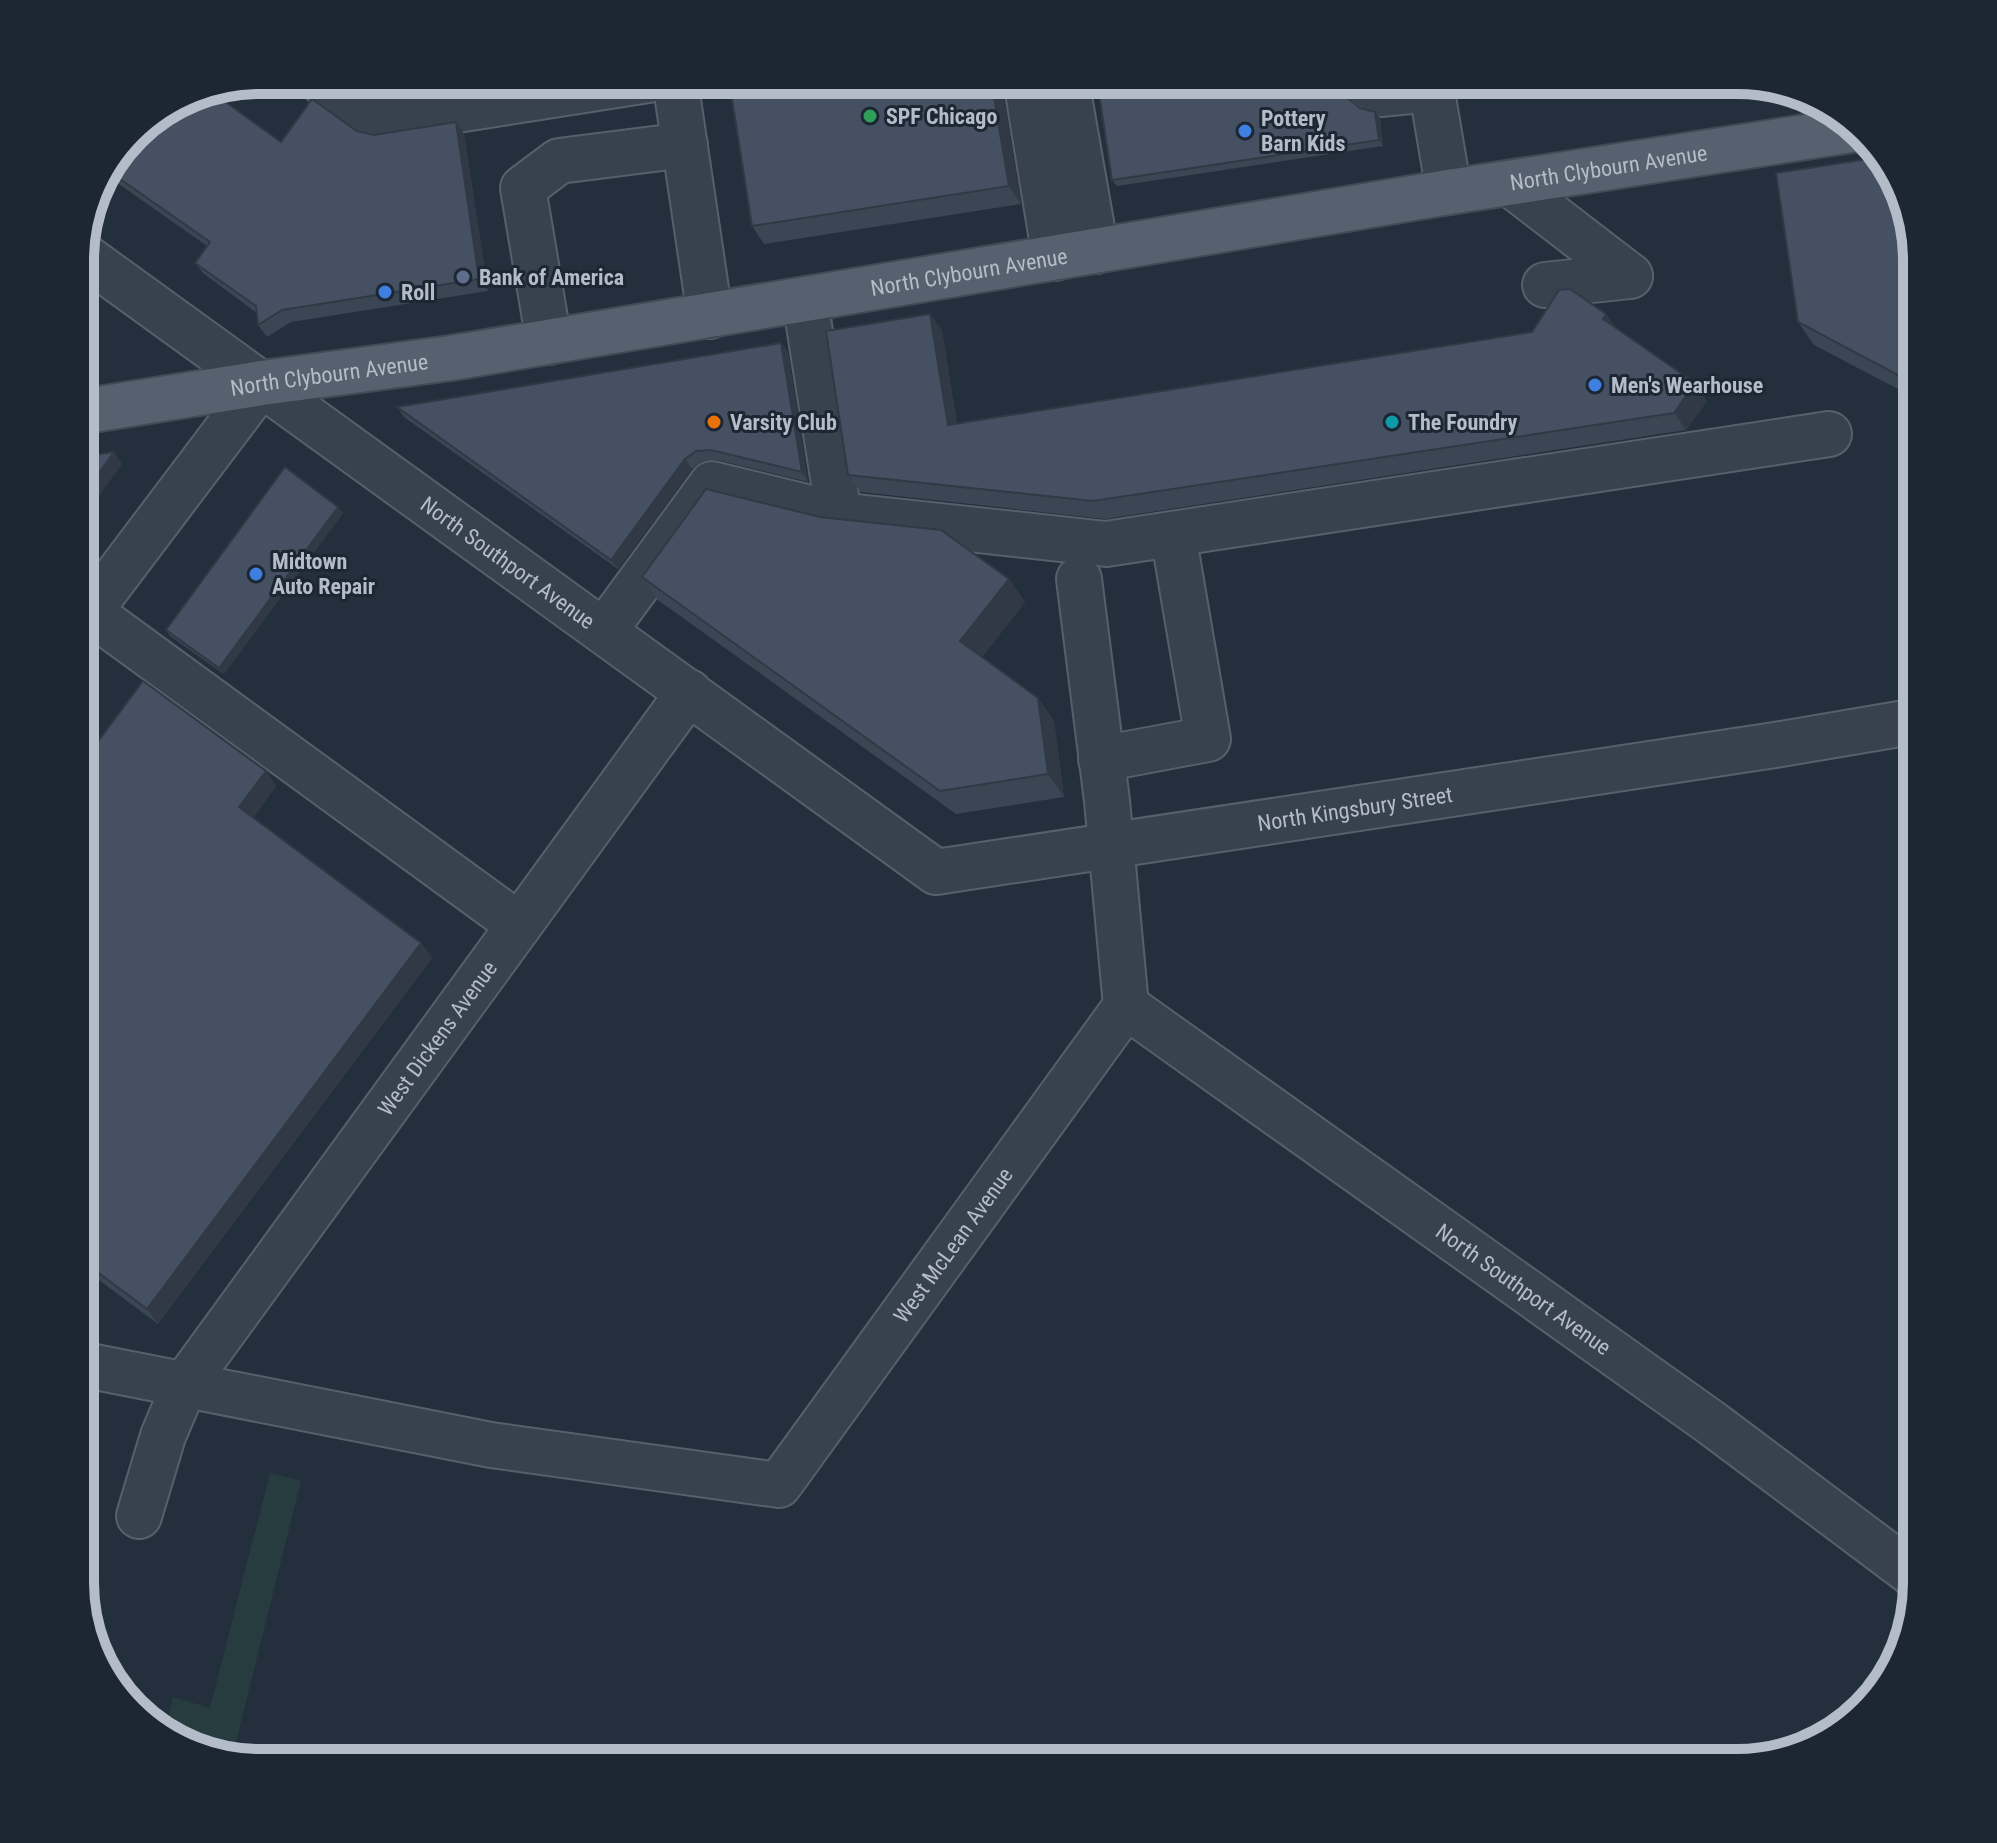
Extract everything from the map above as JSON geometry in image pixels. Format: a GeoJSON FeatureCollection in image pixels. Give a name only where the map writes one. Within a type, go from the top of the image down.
{"type":"FeatureCollection","features":[{"type":"Feature","properties":{"kind":"main road","name":"North Clybourn Avenue"},"geometry":{"type":"LineString","coordinates":[[94,410],[549,342],[1449,192],[1842,131]]}},
{"type":"Feature","properties":{"kind":"street"},"geometry":{"type":"LineString","coordinates":[[340,94],[380,122],[559,94]]}},
{"type":"Feature","properties":{"kind":"street"},"geometry":{"type":"LineString","coordinates":[[677,94],[710,316]]}},
{"type":"Feature","properties":{"kind":"street"},"geometry":{"type":"LineString","coordinates":[[1030,94],[1076,254]]}},
{"type":"Feature","properties":{"kind":"street"},"geometry":{"type":"LineString","coordinates":[[1067,94],[1076,254]]}},
{"type":"Feature","properties":{"kind":"street"},"geometry":{"type":"LineString","coordinates":[[1433,94],[1449,192]]}},
{"type":"Feature","properties":{"kind":"street"},"geometry":{"type":"LineString","coordinates":[[549,342],[523,188],[559,161],[685,145]]}},
{"type":"Feature","properties":{"kind":"street"},"geometry":{"type":"LineString","coordinates":[[1509,183],[1630,276],[1545,285]]}},
{"type":"Feature","properties":{"kind":"street","name":"North Southport Avenue"},"geometry":{"type":"LineString","coordinates":[[94,267],[262,383],[936,872]]}},
{"type":"Feature","properties":{"kind":"street"},"geometry":{"type":"LineString","coordinates":[[805,300],[839,515]]}},
{"type":"Feature","properties":{"kind":"street"},"geometry":{"type":"LineString","coordinates":[[94,606],[262,383]]}},
{"type":"Feature","properties":{"kind":"street"},"geometry":{"type":"LineString","coordinates":[[604,631],[712,484],[839,515],[1106,544],[1829,434]]}},
{"type":"Feature","properties":{"kind":"street"},"geometry":{"type":"LineString","coordinates":[[1101,759],[1208,739],[1173,534]]}},
{"type":"Feature","properties":{"kind":"street"},"geometry":{"type":"LineString","coordinates":[[1079,579],[1112,846],[1126,1006]]}},
{"type":"Feature","properties":{"kind":"street"},"geometry":{"type":"LineString","coordinates":[[94,624],[519,925]]}},
{"type":"Feature","properties":{"kind":"street","name":"West Dickens Avenue"},"geometry":{"type":"LineString","coordinates":[[185,1384],[689,692]]}},
{"type":"Feature","properties":{"kind":"street","name":"North Kingsbury Street"},"geometry":{"type":"LineString","coordinates":[[936,872],[1903,723]]}},
{"type":"Feature","properties":{"kind":"street","name":"North Southport Avenue"},"geometry":{"type":"LineString","coordinates":[[1126,1006],[1713,1424],[1903,1566]]}},
{"type":"Feature","properties":{"kind":"street","name":"West McLean Avenue"},"geometry":{"type":"LineString","coordinates":[[185,1384],[491,1445],[779,1485],[1126,1006]]}},
{"type":"Feature","properties":{"kind":"street"},"geometry":{"type":"LineString","coordinates":[[94,1367],[185,1384],[181,1441],[150,1519]]}},
{"type":"Feature","properties":{"kind":"green space"},"geometry":{"type":"Polygon","coordinates":[[[270,1473],[301,1481],[235,1747],[206,1740],[168,1721],[173,1697],[210,1708],[270,1473]]]}},
{"type":"Feature","properties":{"kind":"building"},"geometry":{"type":"Polygon","coordinates":[[[731,94],[993,94],[1009,186],[752,226],[731,94]]]}},
{"type":"Feature","properties":{"kind":"building","name":"Pottery Barn Kids"},"geometry":{"type":"Polygon","coordinates":[[[1099,94],[1343,94],[1360,108],[1375,112],[1379,140],[1112,180],[1099,94]]]}},
{"type":"Feature","properties":{"kind":"building"},"geometry":{"type":"Polygon","coordinates":[[[221,99],[281,142],[312,99],[357,131],[374,135],[456,122],[479,279],[282,310],[258,325],[256,306],[195,263],[210,242],[117,177],[142,142],[186,111],[221,99]]]}},
{"type":"Feature","properties":{"kind":"building"},"geometry":{"type":"Polygon","coordinates":[[[1869,159],[1875,168],[1894,206],[1903,249],[1903,378],[1798,322],[1776,173],[1869,159]]]}},
{"type":"Feature","properties":{"kind":"building","name":"The Foundry"},"geometry":{"type":"Polygon","coordinates":[[[1570,289],[1606,314],[1603,319],[1695,383],[1674,413],[1093,501],[848,475],[826,331],[930,314],[948,425],[1532,332],[1559,290],[1570,289]]]}},
{"type":"Feature","properties":{"kind":"building"},"geometry":{"type":"Polygon","coordinates":[[[781,343],[802,472],[711,450],[696,451],[685,459],[611,560],[397,407],[781,343]]]}},
{"type":"Feature","properties":{"kind":"building"},"geometry":{"type":"Polygon","coordinates":[[[114,452],[94,480],[94,455],[114,452]]]}},
{"type":"Feature","properties":{"kind":"building","name":"Midtown Auto Repair"},"geometry":{"type":"Polygon","coordinates":[[[285,467],[338,507],[219,668],[166,630],[285,467]]]}},
{"type":"Feature","properties":{"kind":"building"},"geometry":{"type":"Polygon","coordinates":[[[706,489],[820,517],[941,530],[1009,579],[960,641],[1038,698],[1048,774],[940,791],[642,577],[706,489]]]}},
{"type":"Feature","properties":{"kind":"building"},"geometry":{"type":"Polygon","coordinates":[[[143,681],[266,771],[239,807],[421,943],[147,1309],[94,1269],[94,747],[143,681]]]}},
{"type":"Feature","properties":{"kind":"place","name":"SPF Chicago"},"geometry":{"type":"Point","coordinates":[870,116]}},
{"type":"Feature","properties":{"kind":"place","name":"Pottery Barn Kids"},"geometry":{"type":"Point","coordinates":[1245,131]}},
{"type":"Feature","properties":{"kind":"place","name":"Bank of America"},"geometry":{"type":"Point","coordinates":[463,277]}},
{"type":"Feature","properties":{"kind":"place","name":"Roll"},"geometry":{"type":"Point","coordinates":[385,292]}},
{"type":"Feature","properties":{"kind":"place","name":"Men's Wearhouse"},"geometry":{"type":"Point","coordinates":[1595,385]}},
{"type":"Feature","properties":{"kind":"place","name":"Varsity Club"},"geometry":{"type":"Point","coordinates":[714,422]}},
{"type":"Feature","properties":{"kind":"place","name":"The Foundry"},"geometry":{"type":"Point","coordinates":[1392,422]}},
{"type":"Feature","properties":{"kind":"place","name":"Midtown Auto Repair"},"geometry":{"type":"Point","coordinates":[256,574]}}]}
